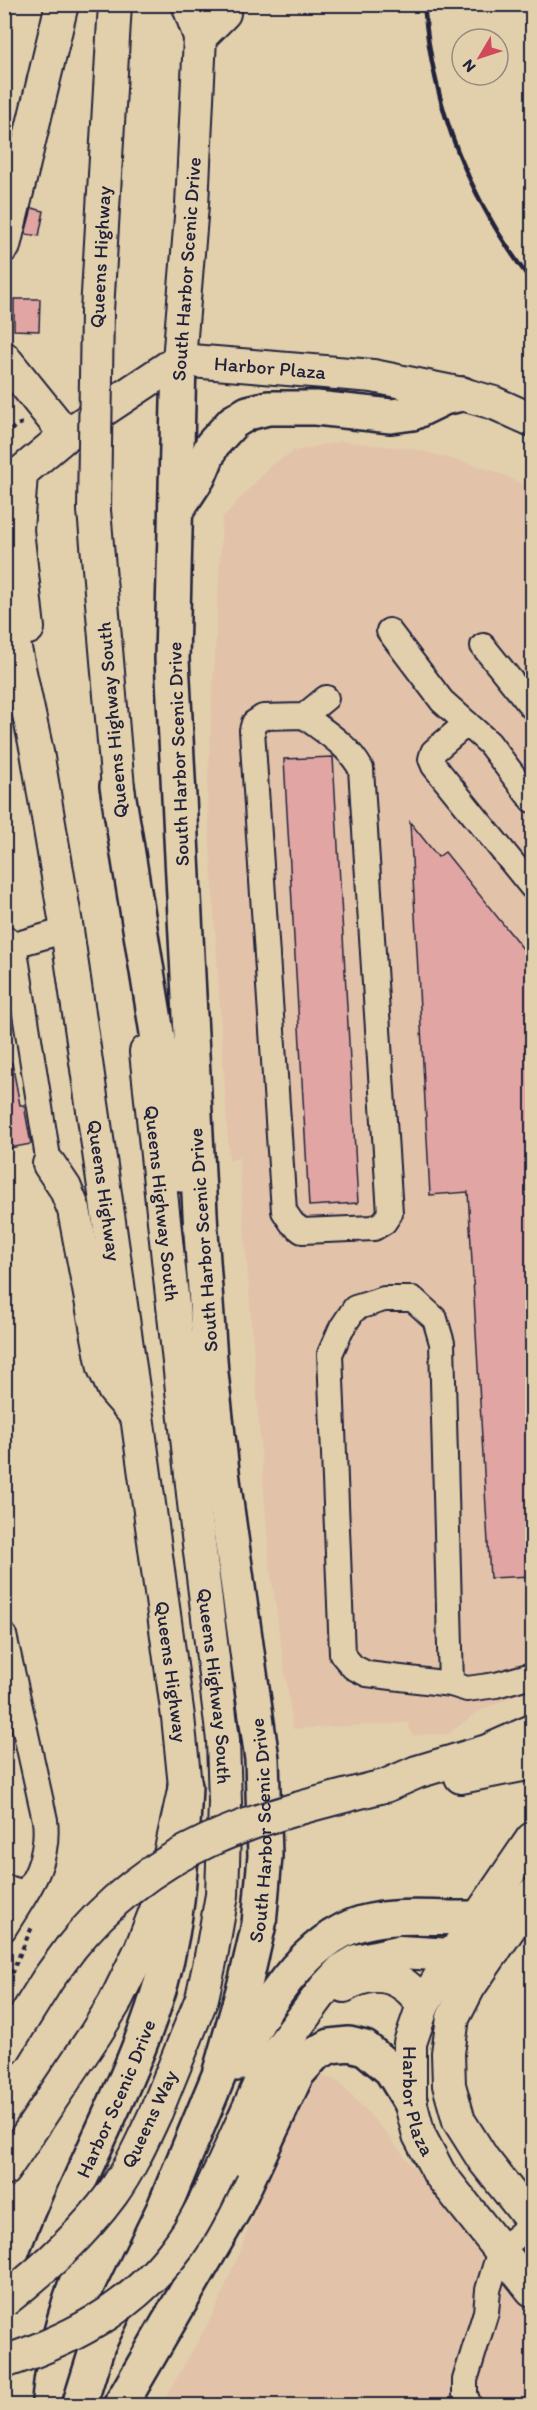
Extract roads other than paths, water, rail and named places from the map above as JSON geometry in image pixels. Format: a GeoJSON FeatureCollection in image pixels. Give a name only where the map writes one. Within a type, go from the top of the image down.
{"type":"FeatureCollection","features":[{"type":"Feature","properties":{"kind":"highway","name":"South Harbor Scenic Drive"},"geometry":{"type":"LineString","coordinates":[[79,2406],[98,2345],[163,2210],[219,2075],[259,1924],[265,1856],[262,1759],[223,1480],[211,1373],[201,1233],[172,659],[179,360]]}},
{"type":"Feature","properties":{"kind":"highway"},"geometry":{"type":"LineString","coordinates":[[176,511],[191,491],[212,445],[233,422],[248,413],[268,408],[316,408],[391,416],[413,413],[444,398],[462,394]]}},
{"type":"Feature","properties":{"kind":"highway"},"geometry":{"type":"LineString","coordinates":[[117,786],[211,1373]]}},
{"type":"Feature","properties":{"kind":"highway","name":"Harbor Scenic Drive"},"geometry":{"type":"LineString","coordinates":[[13,2406],[24,2328],[36,2287],[87,2164],[121,2091],[153,2009],[171,1950],[180,1889],[185,1786]]}},
{"type":"Feature","properties":{"kind":"highway"},"geometry":{"type":"LineString","coordinates":[[163,2210],[209,2130],[246,2042],[286,1981],[309,1956],[326,1942],[362,1923],[387,1918],[477,1918],[528,1907]]}},
{"type":"Feature","properties":{"kind":"highway"},"geometry":{"type":"LineString","coordinates":[[120,2406],[233,2211],[297,2074],[314,2055],[330,2046],[349,2044],[366,2048],[391,2070],[410,2101]]}},
{"type":"Feature","properties":{"kind":"main road"},"geometry":{"type":"LineString","coordinates":[[4,246],[13,183],[62,4]]}},
{"type":"Feature","properties":{"kind":"main road","name":"Queens Highway"},"geometry":{"type":"LineString","coordinates":[[94,510],[97,311],[115,4]]}},
{"type":"Feature","properties":{"kind":"main road","name":"South Harbor Scenic Drive"},"geometry":{"type":"LineString","coordinates":[[179,360],[192,205],[200,37],[188,4]]}},
{"type":"Feature","properties":{"kind":"main road"},"geometry":{"type":"LineString","coordinates":[[200,37],[224,13],[225,4]]}},
{"type":"Feature","properties":{"kind":"main road"},"geometry":{"type":"LineString","coordinates":[[4,358],[66,435]]}},
{"type":"Feature","properties":{"kind":"main road"},"geometry":{"type":"LineString","coordinates":[[53,847],[13,480],[66,435],[179,360]]}},
{"type":"Feature","properties":{"kind":"main road","name":"Harbor Plaza"},"geometry":{"type":"LineString","coordinates":[[179,360],[373,376],[462,394],[494,403],[532,420]]}},
{"type":"Feature","properties":{"kind":"main road","name":"Queens Highway South"},"geometry":{"type":"LineString","coordinates":[[94,510],[117,786],[194,1503],[223,1740],[225,1802],[222,1895]]}},
{"type":"Feature","properties":{"kind":"main road","name":"Queens Highway"},"geometry":{"type":"LineString","coordinates":[[4,2170],[102,2023],[140,1951],[160,1900],[185,1786],[137,1416],[67,930],[35,741],[6,609]]}},
{"type":"Feature","properties":{"kind":"main road"},"geometry":{"type":"LineString","coordinates":[[49,1164],[65,1188],[74,1210],[104,1368],[114,1390],[137,1416]]}},
{"type":"Feature","properties":{"kind":"main road"},"geometry":{"type":"LineString","coordinates":[[4,2050],[48,1979],[90,1923],[137,1882],[201,1842],[269,1816],[383,1786],[417,1772],[487,1751],[532,1731]]}},
{"type":"Feature","properties":{"kind":"main road"},"geometry":{"type":"LineString","coordinates":[[383,1786],[425,1784],[532,1764]]}},
{"type":"Feature","properties":{"kind":"main road","name":"Harbor Plaza"},"geometry":{"type":"LineString","coordinates":[[532,1839],[477,1918],[423,2005],[410,2043],[410,2101],[419,2135],[439,2173],[532,2290]]}},
{"type":"Feature","properties":{"kind":"main road","name":"Queens Way"},"geometry":{"type":"LineString","coordinates":[[4,2301],[62,2252],[113,2193],[140,2148],[202,1998],[222,1895]]}},
{"type":"Feature","properties":{"kind":"main road","name":"Harbor Plaza"},"geometry":{"type":"LineString","coordinates":[[528,1907],[469,1987],[453,2018],[448,2053],[450,2085],[459,2121],[483,2159],[532,2222]]}},
{"type":"Feature","properties":{"kind":"main road"},"geometry":{"type":"LineString","coordinates":[[4,2362],[71,2337],[93,2325],[125,2301],[166,2261],[188,2232],[279,2050],[325,1988],[342,1970],[357,1961],[399,1953],[453,1955],[494,1951]]}},
{"type":"Feature","properties":{"kind":"main road"},"geometry":{"type":"LineString","coordinates":[[299,2022],[337,1990],[356,1979],[371,1976],[397,1979],[409,1986],[423,2005]]}},
{"type":"Feature","properties":{"kind":"street"},"geometry":{"type":"LineString","coordinates":[[389,632],[442,701],[489,743],[532,800]]}},
{"type":"Feature","properties":{"kind":"street"},"geometry":{"type":"LineString","coordinates":[[483,646],[532,708]]}},
{"type":"Feature","properties":{"kind":"street"},"geometry":{"type":"LineString","coordinates":[[304,716],[345,747],[355,757],[361,769],[390,1213],[384,1222],[374,1228],[302,1231],[292,1223],[284,1211],[252,729],[254,723],[263,717],[304,716],[326,698]]}},
{"type":"Feature","properties":{"kind":"street"},"geometry":{"type":"LineString","coordinates":[[467,723],[433,752],[431,759],[434,766],[532,887]]}},
{"type":"Feature","properties":{"kind":"street"},"geometry":{"type":"LineString","coordinates":[[49,1164],[9,941],[67,930]]}},
{"type":"Feature","properties":{"kind":"street"},"geometry":{"type":"LineString","coordinates":[[451,1684],[442,1342],[435,1319],[412,1299],[384,1299],[355,1308],[340,1329],[330,1354],[342,1654],[353,1667],[367,1674],[451,1684],[467,1689],[496,1685],[532,1675]]}},
{"type":"Feature","properties":{"kind":"street"},"geometry":{"type":"LineString","coordinates":[[4,1635],[45,1820],[47,1839],[37,1875],[15,1890],[4,1929]]}},
{"type":"Feature","properties":{"kind":"street"},"geometry":{"type":"LineString","coordinates":[[469,2406],[465,2394],[465,2380],[486,2312],[488,2289],[500,2250],[532,2222]]}},
{"type":"Feature","properties":{"kind":"railway"},"geometry":{"type":"LineString","coordinates":[[424,4],[436,80],[458,151],[490,218],[532,282]]}}]}
